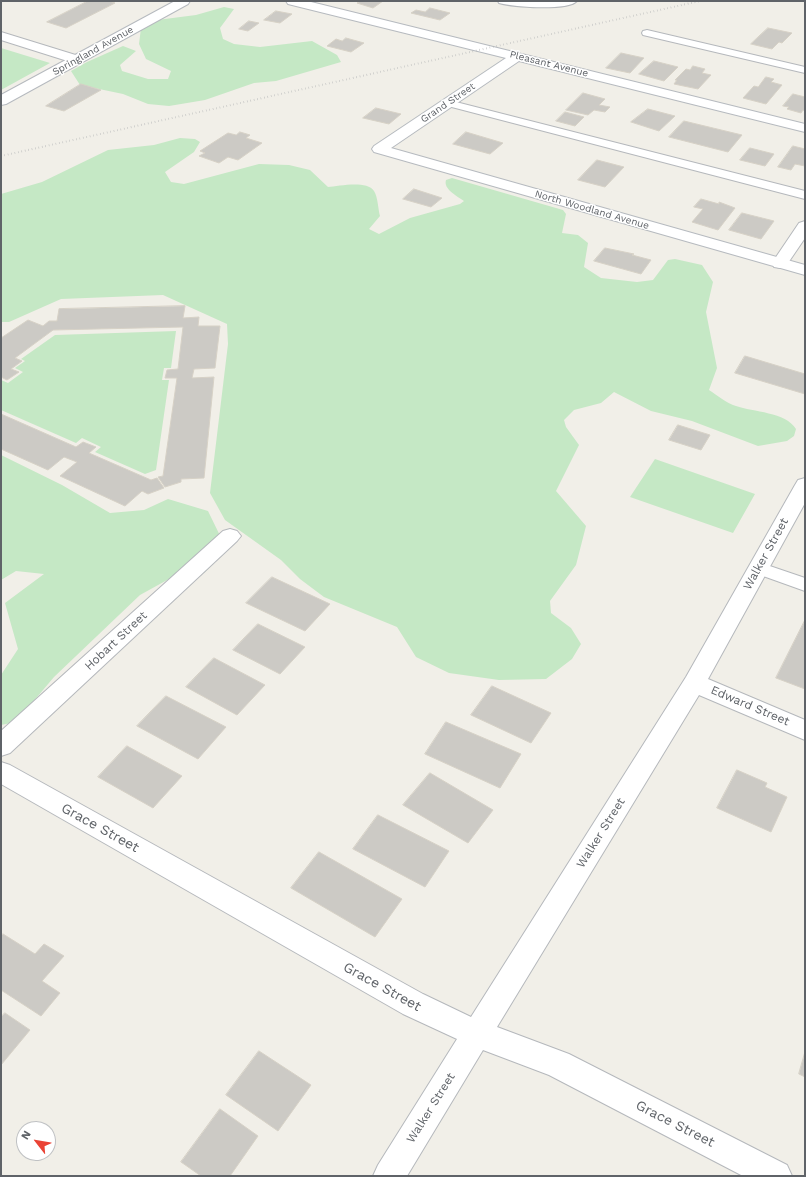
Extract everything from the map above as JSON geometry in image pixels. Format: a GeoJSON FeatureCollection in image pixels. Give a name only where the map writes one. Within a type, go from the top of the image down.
{"type":"FeatureCollection","features":[{"type":"Feature","properties":{"kind":"street","name":"Springland Avenue"},"geometry":{"type":"LineString","coordinates":[[1,101],[184,1]]}},
{"type":"Feature","properties":{"kind":"street","name":"Pleasant Avenue"},"geometry":{"type":"LineString","coordinates":[[292,1],[805,128]]}},
{"type":"Feature","properties":{"kind":"street"},"geometry":{"type":"LineString","coordinates":[[1,36],[77,60]]}},
{"type":"Feature","properties":{"kind":"street","name":"Grand Street"},"geometry":{"type":"LineString","coordinates":[[379,149],[518,56]]}},
{"type":"Feature","properties":{"kind":"street","name":"North Woodland Avenue"},"geometry":{"type":"LineString","coordinates":[[379,149],[805,270]]}},
{"type":"Feature","properties":{"kind":"street"},"geometry":{"type":"LineString","coordinates":[[780,263],[805,226]]}},
{"type":"Feature","properties":{"kind":"street","name":"Walker Street"},"geometry":{"type":"LineString","coordinates":[[389,1176],[694,683],[805,485]]}},
{"type":"Feature","properties":{"kind":"street","name":"Hobart Street"},"geometry":{"type":"LineString","coordinates":[[1,746],[230,536]]}},
{"type":"Feature","properties":{"kind":"street","name":"Edward Street"},"geometry":{"type":"LineString","coordinates":[[694,683],[805,730]]}},
{"type":"Feature","properties":{"kind":"street","name":"Grace Street"},"geometry":{"type":"LineString","coordinates":[[1,772],[413,1004],[476,1034],[558,1064],[776,1176]]}},
{"type":"Feature","properties":{"kind":"lane"},"geometry":{"type":"LineString","coordinates":[[503,1],[549,5],[572,1]]}},
{"type":"Feature","properties":{"kind":"lane"},"geometry":{"type":"LineString","coordinates":[[647,33],[805,70]]}},
{"type":"Feature","properties":{"kind":"lane"},"geometry":{"type":"LineString","coordinates":[[448,103],[805,195]]}},
{"type":"Feature","properties":{"kind":"lane"},"geometry":{"type":"LineString","coordinates":[[758,568],[805,584]]}},
{"type":"Feature","properties":{"kind":"green space"},"geometry":{"type":"Polygon","coordinates":[[[224,7],[234,9],[220,28],[223,39],[234,44],[260,47],[312,41],[337,55],[341,62],[276,81],[254,83],[205,100],[169,106],[148,104],[123,94],[80,85],[71,71],[123,46],[136,51],[120,65],[122,71],[148,79],[168,79],[171,71],[146,59],[139,44],[141,28],[157,20],[196,15],[224,7]]]}},
{"type":"Feature","properties":{"kind":"green space"},"geometry":{"type":"Polygon","coordinates":[[[1,48],[50,63],[1,90],[1,48]]]}},
{"type":"Feature","properties":{"kind":"green space"},"geometry":{"type":"Polygon","coordinates":[[[180,138],[195,139],[200,142],[194,152],[165,172],[171,182],[184,184],[259,164],[289,165],[310,170],[328,187],[352,184],[365,186],[374,191],[380,216],[369,229],[379,234],[410,218],[460,204],[464,201],[451,192],[447,186],[446,180],[452,178],[563,210],[566,214],[562,233],[578,235],[588,243],[584,267],[601,278],[637,282],[653,280],[668,260],[675,259],[702,265],[713,282],[706,312],[717,368],[709,390],[732,405],[769,413],[785,419],[796,429],[794,436],[787,441],[758,446],[692,421],[651,411],[614,392],[601,403],[574,410],[564,420],[566,427],[579,445],[556,491],[586,526],[576,565],[550,601],[551,613],[571,628],[581,644],[572,659],[546,679],[499,680],[449,673],[416,657],[397,627],[324,597],[300,579],[281,560],[225,520],[210,493],[228,344],[227,324],[163,295],[61,299],[9,322],[1,322],[1,194],[42,182],[108,150],[154,145],[180,138]]]}},
{"type":"Feature","properties":{"kind":"green space"},"geometry":{"type":"Polygon","coordinates":[[[176,331],[171,368],[164,368],[162,380],[169,380],[156,470],[145,474],[95,452],[101,447],[82,438],[76,443],[1,410],[1,380],[8,383],[23,372],[15,368],[25,361],[21,359],[55,335],[176,331]]]}},
{"type":"Feature","properties":{"kind":"green space"},"geometry":{"type":"Polygon","coordinates":[[[1,455],[62,485],[110,513],[144,510],[168,499],[208,511],[227,550],[204,573],[169,579],[140,595],[54,677],[16,722],[1,725],[1,675],[18,649],[5,603],[44,574],[16,571],[1,580],[1,455]]]}},
{"type":"Feature","properties":{"kind":"green space"},"geometry":{"type":"Polygon","coordinates":[[[655,459],[755,494],[733,533],[630,497],[655,459]]]}},
{"type":"Feature","properties":{"kind":"building"},"geometry":{"type":"Polygon","coordinates":[[[88,1],[109,1],[115,3],[66,28],[47,22],[88,1]]]}},
{"type":"Feature","properties":{"kind":"building"},"geometry":{"type":"Polygon","coordinates":[[[359,1],[383,1],[373,8],[357,3],[359,1]]]}},
{"type":"Feature","properties":{"kind":"building"},"geometry":{"type":"Polygon","coordinates":[[[430,8],[450,13],[440,20],[411,13],[416,10],[425,12],[430,8]]]}},
{"type":"Feature","properties":{"kind":"building"},"geometry":{"type":"Polygon","coordinates":[[[276,11],[292,14],[280,23],[264,20],[276,11]]]}},
{"type":"Feature","properties":{"kind":"building"},"geometry":{"type":"Polygon","coordinates":[[[249,21],[259,23],[248,31],[239,29],[249,21]]]}},
{"type":"Feature","properties":{"kind":"building"},"geometry":{"type":"Polygon","coordinates":[[[768,28],[792,33],[782,43],[779,42],[772,49],[751,44],[768,28]]]}},
{"type":"Feature","properties":{"kind":"building"},"geometry":{"type":"Polygon","coordinates":[[[346,38],[364,43],[351,52],[327,46],[336,39],[342,41],[346,38]]]}},
{"type":"Feature","properties":{"kind":"building"},"geometry":{"type":"Polygon","coordinates":[[[621,53],[644,58],[630,73],[606,68],[621,53]]]}},
{"type":"Feature","properties":{"kind":"building"},"geometry":{"type":"Polygon","coordinates":[[[654,61],[678,67],[664,81],[639,74],[654,61]]]}},
{"type":"Feature","properties":{"kind":"building"},"geometry":{"type":"Polygon","coordinates":[[[693,66],[705,69],[702,73],[711,75],[698,89],[674,84],[677,80],[675,80],[686,69],[690,70],[693,66]]]}},
{"type":"Feature","properties":{"kind":"building"},"geometry":{"type":"Polygon","coordinates":[[[766,77],[774,79],[771,82],[782,85],[766,104],[743,98],[754,86],[758,87],[766,77]]]}},
{"type":"Feature","properties":{"kind":"building"},"geometry":{"type":"Polygon","coordinates":[[[81,84],[101,90],[64,111],[46,106],[81,84]]]}},
{"type":"Feature","properties":{"kind":"building"},"geometry":{"type":"Polygon","coordinates":[[[583,93],[605,99],[599,105],[610,107],[605,112],[594,110],[588,115],[566,110],[583,93]]]}},
{"type":"Feature","properties":{"kind":"building"},"geometry":{"type":"Polygon","coordinates":[[[793,94],[805,97],[805,111],[803,110],[801,113],[787,109],[789,107],[783,106],[793,94]]]}},
{"type":"Feature","properties":{"kind":"building"},"geometry":{"type":"Polygon","coordinates":[[[376,108],[401,114],[389,124],[363,118],[376,108]]]}},
{"type":"Feature","properties":{"kind":"building"},"geometry":{"type":"Polygon","coordinates":[[[648,109],[675,116],[659,131],[631,122],[648,109]]]}},
{"type":"Feature","properties":{"kind":"building"},"geometry":{"type":"Polygon","coordinates":[[[565,112],[584,117],[575,126],[556,121],[565,112]]]}},
{"type":"Feature","properties":{"kind":"building"},"geometry":{"type":"Polygon","coordinates":[[[684,121],[742,135],[728,152],[669,137],[684,121]]]}},
{"type":"Feature","properties":{"kind":"building"},"geometry":{"type":"Polygon","coordinates":[[[240,132],[250,135],[246,138],[262,143],[238,160],[228,157],[219,163],[199,156],[205,153],[200,151],[228,133],[236,135],[240,132]]]}},
{"type":"Feature","properties":{"kind":"building"},"geometry":{"type":"Polygon","coordinates":[[[466,132],[503,143],[490,154],[453,144],[466,132]]]}},
{"type":"Feature","properties":{"kind":"building"},"geometry":{"type":"Polygon","coordinates":[[[793,146],[805,149],[805,166],[795,164],[791,170],[778,167],[793,146]]]}},
{"type":"Feature","properties":{"kind":"building"},"geometry":{"type":"Polygon","coordinates":[[[750,148],[774,154],[765,166],[740,160],[750,148]]]}},
{"type":"Feature","properties":{"kind":"building"},"geometry":{"type":"Polygon","coordinates":[[[597,160],[624,167],[605,187],[578,180],[597,160]]]}},
{"type":"Feature","properties":{"kind":"building"},"geometry":{"type":"Polygon","coordinates":[[[414,189],[442,198],[431,207],[403,199],[414,189]]]}},
{"type":"Feature","properties":{"kind":"building"},"geometry":{"type":"Polygon","coordinates":[[[701,199],[719,204],[719,202],[735,208],[718,230],[692,222],[703,209],[694,207],[701,199]]]}},
{"type":"Feature","properties":{"kind":"building"},"geometry":{"type":"Polygon","coordinates":[[[742,213],[774,221],[761,239],[729,230],[742,213]]]}},
{"type":"Feature","properties":{"kind":"building"},"geometry":{"type":"Polygon","coordinates":[[[605,248],[634,254],[632,255],[651,260],[641,274],[594,261],[605,248]]]}},
{"type":"Feature","properties":{"kind":"building"},"geometry":{"type":"Polygon","coordinates":[[[185,306],[183,318],[199,317],[198,326],[220,326],[215,368],[194,369],[192,378],[214,377],[204,478],[181,479],[181,482],[165,487],[158,477],[163,476],[177,378],[165,378],[167,370],[178,369],[183,327],[53,330],[15,358],[22,361],[11,369],[19,372],[7,380],[1,377],[1,338],[28,320],[43,326],[49,321],[57,321],[59,309],[185,306]]]}},
{"type":"Feature","properties":{"kind":"building"},"geometry":{"type":"Polygon","coordinates":[[[745,356],[805,374],[805,394],[735,373],[745,356]]]}},
{"type":"Feature","properties":{"kind":"building"},"geometry":{"type":"Polygon","coordinates":[[[1,414],[76,447],[83,442],[96,447],[89,453],[151,480],[157,478],[164,488],[148,494],[142,491],[125,506],[60,476],[77,462],[64,457],[48,470],[1,449],[1,414]]]}},
{"type":"Feature","properties":{"kind":"building"},"geometry":{"type":"Polygon","coordinates":[[[678,425],[710,435],[701,450],[669,440],[678,425]]]}},
{"type":"Feature","properties":{"kind":"building"},"geometry":{"type":"Polygon","coordinates":[[[272,577],[330,604],[305,631],[246,603],[272,577]]]}},
{"type":"Feature","properties":{"kind":"building"},"geometry":{"type":"Polygon","coordinates":[[[805,620],[805,689],[776,678],[805,620]]]}},
{"type":"Feature","properties":{"kind":"building"},"geometry":{"type":"Polygon","coordinates":[[[258,624],[305,647],[280,674],[233,650],[258,624]]]}},
{"type":"Feature","properties":{"kind":"building"},"geometry":{"type":"Polygon","coordinates":[[[214,658],[265,685],[237,715],[186,687],[214,658]]]}},
{"type":"Feature","properties":{"kind":"building"},"geometry":{"type":"Polygon","coordinates":[[[492,686],[551,713],[531,743],[471,715],[492,686]]]}},
{"type":"Feature","properties":{"kind":"building"},"geometry":{"type":"Polygon","coordinates":[[[166,696],[226,727],[198,759],[137,726],[166,696]]]}},
{"type":"Feature","properties":{"kind":"building"},"geometry":{"type":"Polygon","coordinates":[[[446,722],[521,754],[500,788],[425,754],[446,722]]]}},
{"type":"Feature","properties":{"kind":"building"},"geometry":{"type":"Polygon","coordinates":[[[127,746],[182,776],[153,808],[98,777],[127,746]]]}},
{"type":"Feature","properties":{"kind":"building"},"geometry":{"type":"Polygon","coordinates":[[[737,770],[767,783],[765,787],[787,797],[771,832],[717,808],[737,770]]]}},
{"type":"Feature","properties":{"kind":"building"},"geometry":{"type":"Polygon","coordinates":[[[430,773],[493,810],[468,843],[403,805],[430,773]]]}},
{"type":"Feature","properties":{"kind":"building"},"geometry":{"type":"Polygon","coordinates":[[[378,815],[449,851],[425,887],[353,849],[378,815]]]}},
{"type":"Feature","properties":{"kind":"building"},"geometry":{"type":"Polygon","coordinates":[[[319,852],[402,899],[375,937],[291,888],[319,852]]]}},
{"type":"Feature","properties":{"kind":"building"},"geometry":{"type":"Polygon","coordinates":[[[3,934],[35,954],[44,944],[64,956],[42,981],[60,993],[41,1016],[1,990],[1,936],[3,934]]]}},
{"type":"Feature","properties":{"kind":"building"},"geometry":{"type":"Polygon","coordinates":[[[5,1013],[30,1030],[1,1065],[1,1017],[5,1013]]]}},
{"type":"Feature","properties":{"kind":"building"},"geometry":{"type":"Polygon","coordinates":[[[259,1051],[311,1085],[278,1131],[226,1095],[259,1051]]]}},
{"type":"Feature","properties":{"kind":"building"},"geometry":{"type":"Polygon","coordinates":[[[805,1052],[805,1077],[799,1074],[805,1052]]]}},
{"type":"Feature","properties":{"kind":"building"},"geometry":{"type":"Polygon","coordinates":[[[220,1109],[258,1136],[230,1176],[201,1176],[181,1162],[220,1109]]]}},
{"type":"Feature","properties":{"kind":"railway"},"geometry":{"type":"LineString","coordinates":[[1,156],[700,1]]}}]}
